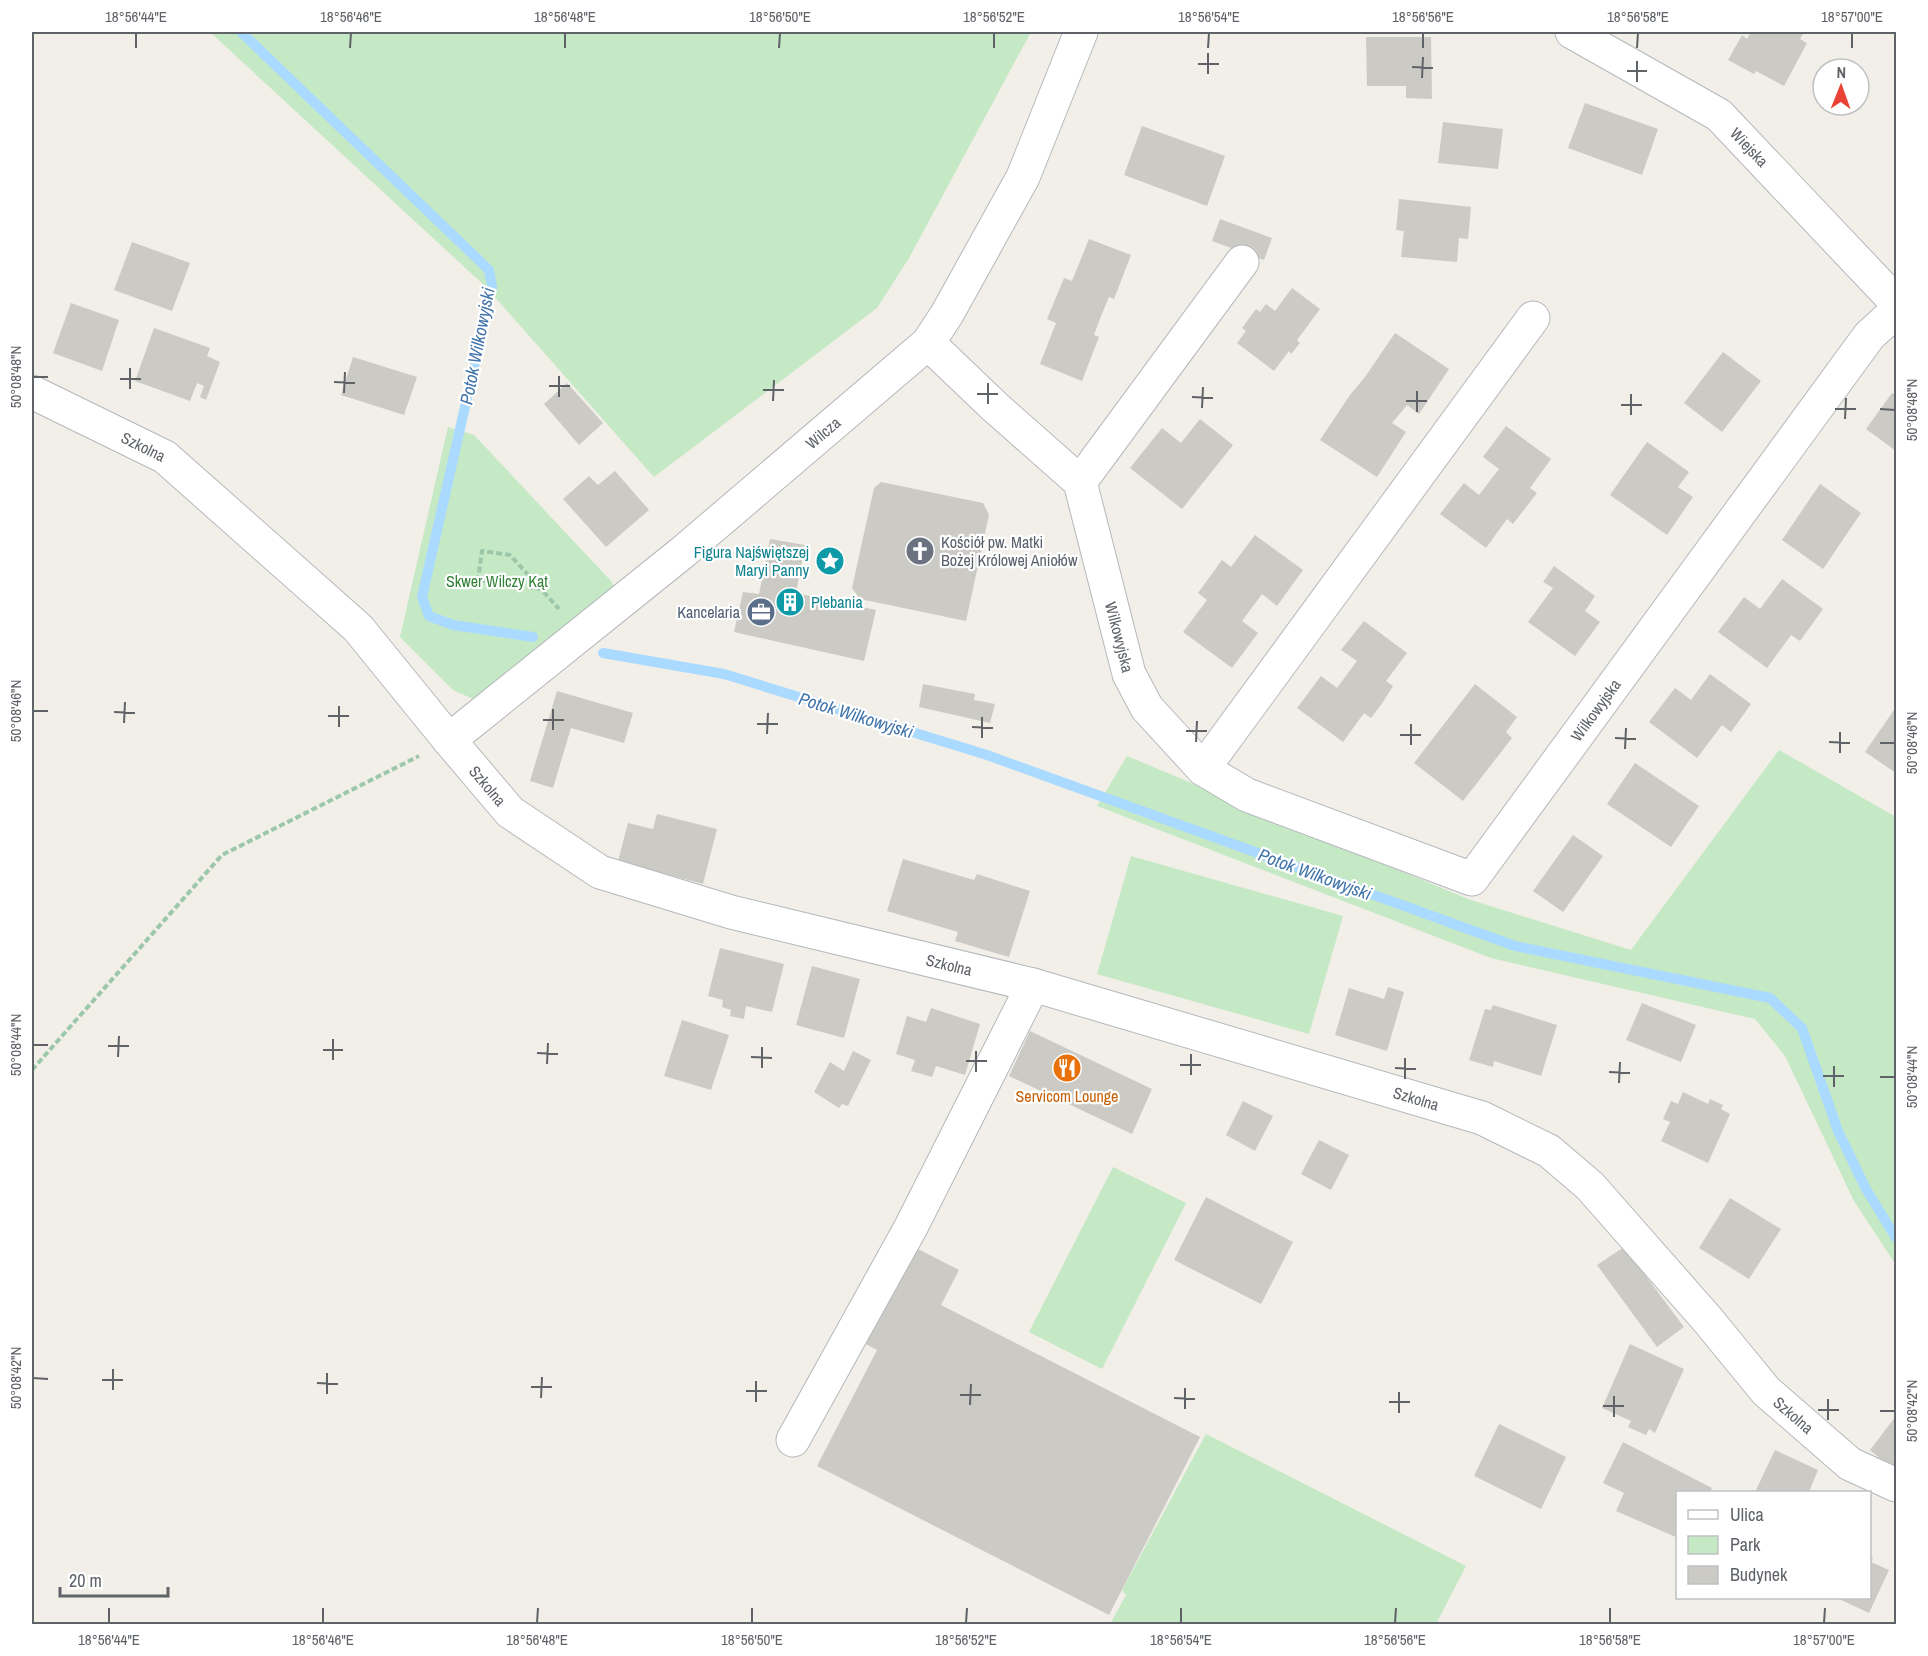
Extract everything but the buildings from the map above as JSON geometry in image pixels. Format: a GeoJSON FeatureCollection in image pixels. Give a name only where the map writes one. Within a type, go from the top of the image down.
{"type":"FeatureCollection","features":[{"type":"Feature","properties":{"kind":"street","name":"Wilcza"},"geometry":{"type":"LineString","coordinates":[[449,740],[683,552],[928,343],[947,314],[1023,177],[1081,32]]}},
{"type":"Feature","properties":{"kind":"street","name":"Wiejska"},"geometry":{"type":"LineString","coordinates":[[1572,32],[1719,115],[1896,302]]}},
{"type":"Feature","properties":{"kind":"street"},"geometry":{"type":"LineString","coordinates":[[928,343],[995,408],[1080,482],[1242,262]]}},
{"type":"Feature","properties":{"kind":"street","name":"Wilkowyjska"},"geometry":{"type":"LineString","coordinates":[[1080,482],[1130,674],[1147,708],[1203,769],[1247,795],[1472,879],[1869,336],[1896,311]]}},
{"type":"Feature","properties":{"kind":"street"},"geometry":{"type":"LineString","coordinates":[[1203,769],[1533,318]]}},
{"type":"Feature","properties":{"kind":"street","name":"Szkolna"},"geometry":{"type":"LineString","coordinates":[[32,392],[165,457],[358,628],[510,812],[600,872],[731,912],[1033,985],[1482,1118],[1548,1151],[1590,1186],[1707,1319],[1766,1391],[1850,1464],[1896,1485]]}},
{"type":"Feature","properties":{"kind":"street"},"geometry":{"type":"LineString","coordinates":[[793,1440],[911,1227],[1033,985]]}},
{"type":"Feature","properties":{"kind":"path"},"geometry":{"type":"LineString","coordinates":[[541,590],[478,580],[482,550],[510,555],[582,634]]}},
{"type":"Feature","properties":{"kind":"path"},"geometry":{"type":"LineString","coordinates":[[32,1070],[222,855],[449,740]]}},
{"type":"Feature","properties":{"kind":"green space"},"geometry":{"type":"Polygon","coordinates":[[[210,32],[1031,32],[909,258],[877,308],[654,477],[486,287],[210,32]]]}},
{"type":"Feature","properties":{"kind":"green space","name":"Skwer Wilczy Kąt"},"geometry":{"type":"Polygon","coordinates":[[[448,427],[474,435],[612,582],[614,588],[494,693],[473,699],[453,690],[400,637],[448,427]]]}},
{"type":"Feature","properties":{"kind":"green space"},"geometry":{"type":"Polygon","coordinates":[[[1779,750],[1896,817],[1896,1265],[1854,1201],[1785,1056],[1755,1019],[1491,958],[1097,806],[1127,756],[1468,899],[1631,950],[1779,750]]]}},
{"type":"Feature","properties":{"kind":"green space"},"geometry":{"type":"Polygon","coordinates":[[[1131,856],[1343,916],[1309,1034],[1097,974],[1131,856]]]}},
{"type":"Feature","properties":{"kind":"green space"},"geometry":{"type":"Polygon","coordinates":[[[1113,1167],[1186,1203],[1102,1369],[1029,1332],[1113,1167]]]}},
{"type":"Feature","properties":{"kind":"green space"},"geometry":{"type":"Polygon","coordinates":[[[1206,1434],[1466,1566],[1436,1624],[1110,1624],[1126,1595],[1122,1590],[1206,1434]]]}},
{"type":"Feature","properties":{"kind":"waterway","name":"Potok Wilkowyjski"},"geometry":{"type":"LineString","coordinates":[[241,32],[489,270],[492,287],[422,597],[429,616],[453,625],[533,637]]}},
{"type":"Feature","properties":{"kind":"waterway","name":"Potok Wilkowyjski"},"geometry":{"type":"LineString","coordinates":[[603,653],[724,674],[987,755],[1515,946],[1770,998],[1802,1028],[1838,1131],[1866,1189],[1896,1238]]}},
{"type":"Feature","properties":{"kind":"place","name":"Kościół pw. Matki Bożej Królowej Aniołów"},"geometry":{"type":"Point","coordinates":[920,551]}},
{"type":"Feature","properties":{"kind":"place","name":"Figura Najświętszej Maryi Panny"},"geometry":{"type":"Point","coordinates":[830,561]}},
{"type":"Feature","properties":{"kind":"place","name":"Plebania"},"geometry":{"type":"Point","coordinates":[790,602]}},
{"type":"Feature","properties":{"kind":"place","name":"Kancelaria"},"geometry":{"type":"Point","coordinates":[761,612]}},
{"type":"Feature","properties":{"kind":"place","name":"Servicom Lounge"},"geometry":{"type":"Point","coordinates":[1067,1068]}}]}
